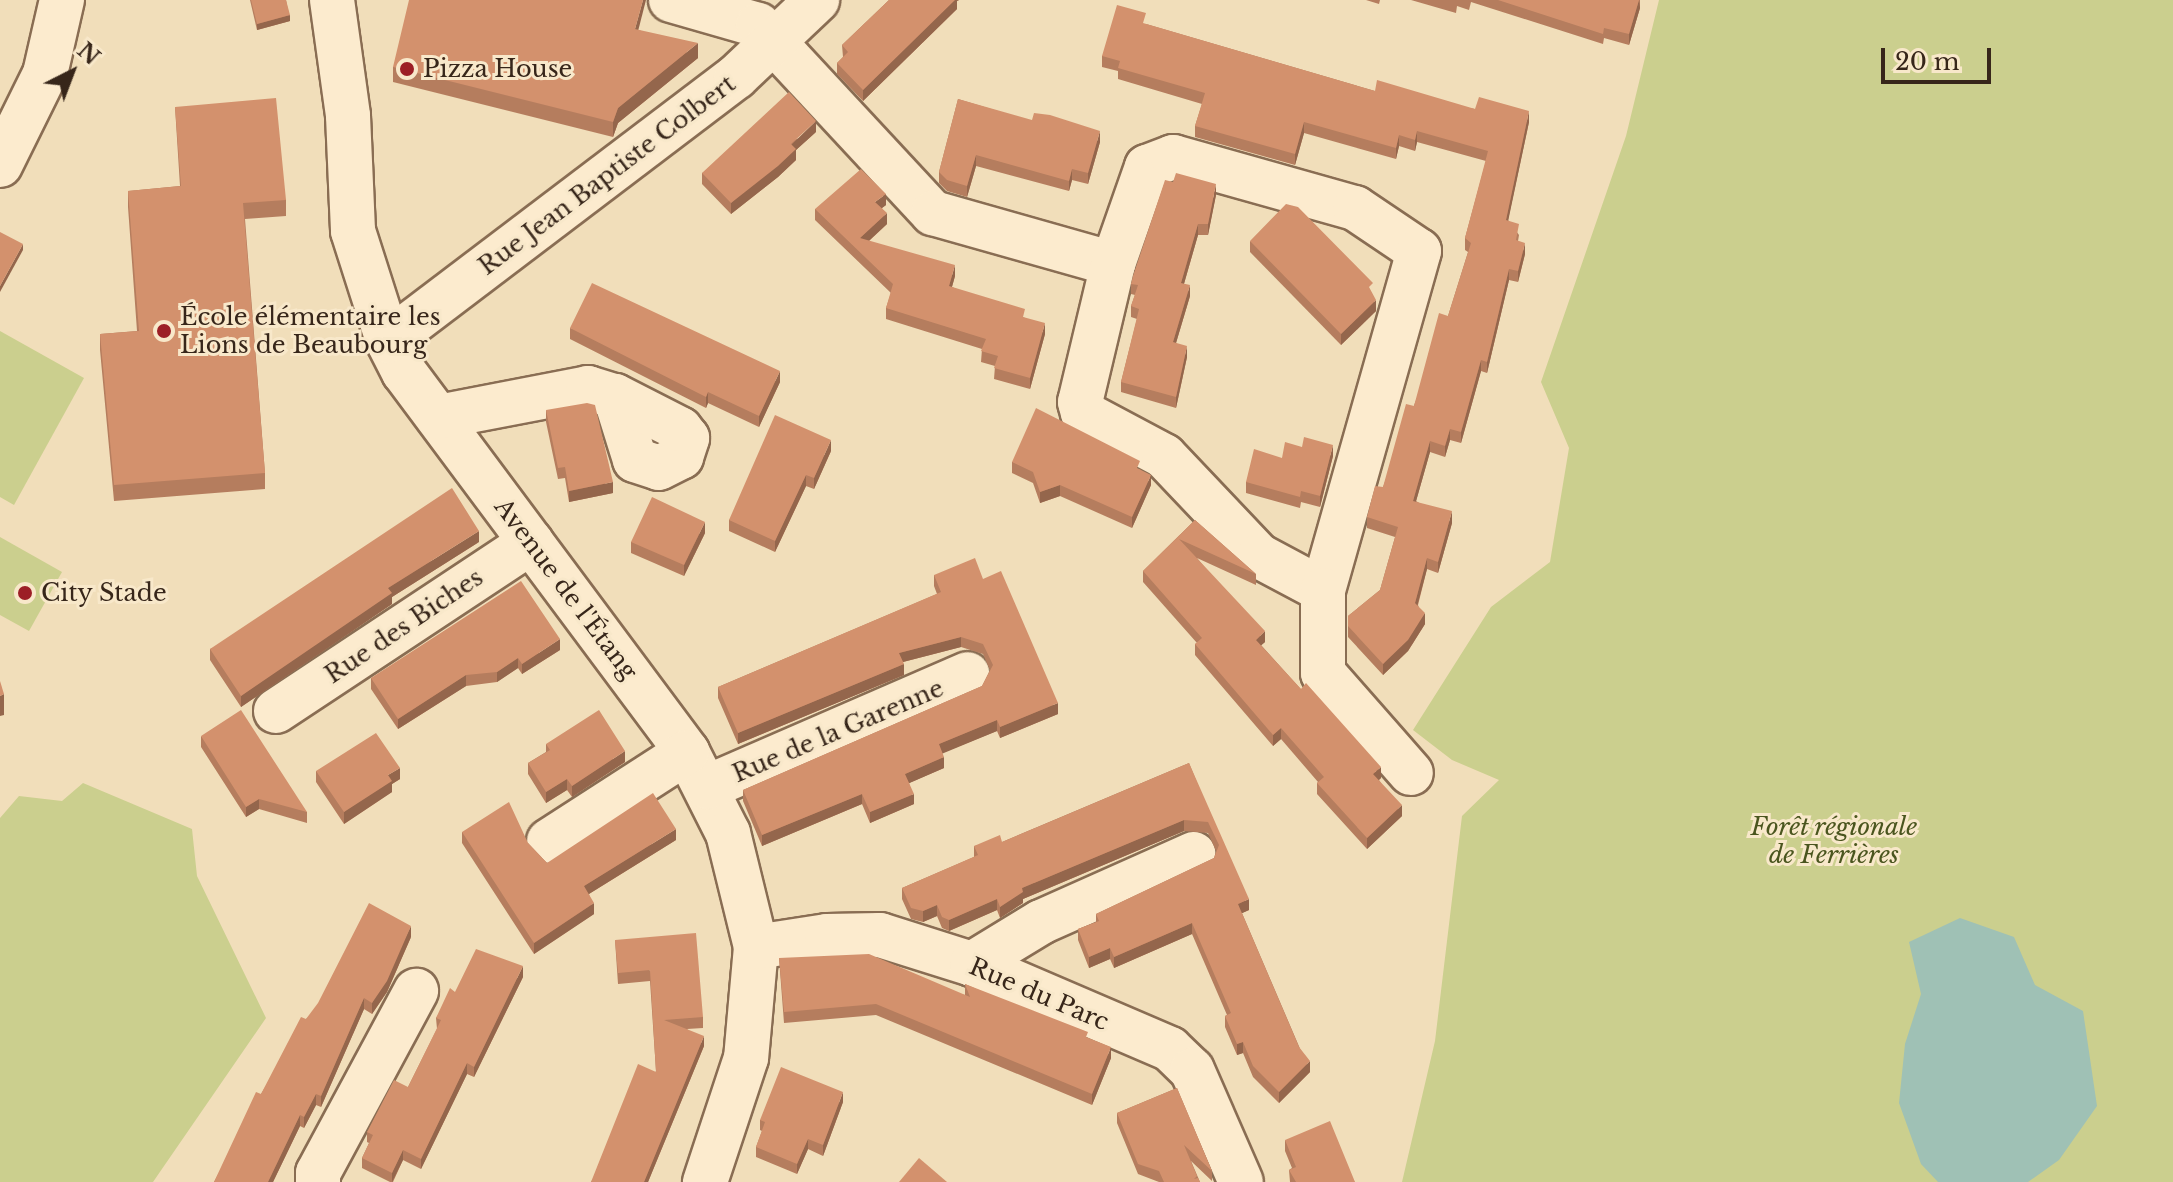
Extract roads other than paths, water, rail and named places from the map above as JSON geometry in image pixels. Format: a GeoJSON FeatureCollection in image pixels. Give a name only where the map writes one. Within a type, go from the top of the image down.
{"type":"FeatureCollection","features":[{"type":"Feature","properties":{"kind":"street"},"geometry":{"type":"LineString","coordinates":[[0,165],[45,74],[62,0]]}},
{"type":"Feature","properties":{"kind":"street","name":"Avenue de l'Étang"},"geometry":{"type":"LineString","coordinates":[[332,0],[348,116],[353,231],[388,341],[438,417],[698,769],[728,833],[756,947],[746,1058],[705,1182]]}},
{"type":"Feature","properties":{"kind":"street"},"geometry":{"type":"LineString","coordinates":[[671,0],[758,25],[933,213],[1113,264]]}},
{"type":"Feature","properties":{"kind":"street","name":"Rue Jean Baptiste Colbert"},"geometry":{"type":"LineString","coordinates":[[388,341],[736,77],[817,0]]}},
{"type":"Feature","properties":{"kind":"street"},"geometry":{"type":"LineString","coordinates":[[1323,590],[1259,556],[1164,456],[1083,413],[1080,402],[1113,264],[1147,167],[1173,157],[1355,208],[1419,251],[1323,590],[1323,673],[1411,773]]}},
{"type":"Feature","properties":{"kind":"street"},"geometry":{"type":"LineString","coordinates":[[438,417],[588,388],[615,396]]}},
{"type":"Feature","properties":{"kind":"street","name":"Rue des Biches"},"geometry":{"type":"LineString","coordinates":[[276,711],[531,542]]}},
{"type":"Feature","properties":{"kind":"street","name":"Rue de la Garenne"},"geometry":{"type":"LineString","coordinates":[[549,841],[698,769],[968,674]]}},
{"type":"Feature","properties":{"kind":"street"},"geometry":{"type":"LineString","coordinates":[[972,964],[1041,922],[1194,854]]}},
{"type":"Feature","properties":{"kind":"street","name":"Rue du Parc"},"geometry":{"type":"LineString","coordinates":[[756,947],[827,936],[880,935],[972,964],[1182,1057],[1241,1182]]}},
{"type":"Feature","properties":{"kind":"street"},"geometry":{"type":"LineString","coordinates":[[318,1182],[318,1173],[416,991]]}},
{"type":"Feature","properties":{"kind":"water"},"geometry":{"type":"Polygon","coordinates":[[[1960,918],[2014,937],[2035,985],[2083,1011],[2097,1106],[2059,1160],[2028,1182],[1938,1182],[1921,1164],[1899,1103],[1905,1044],[1921,994],[1909,942],[1960,918]]]}},
{"type":"Feature","properties":{"kind":"place","name":"Pizza House"},"geometry":{"type":"Point","coordinates":[407,69]}},
{"type":"Feature","properties":{"kind":"place","name":"École élémentaire les Lions de Beaubourg"},"geometry":{"type":"Point","coordinates":[164,331]}},
{"type":"Feature","properties":{"kind":"place","name":"City Stade"},"geometry":{"type":"Point","coordinates":[25,593]}},
{"type":"Feature","properties":{"kind":"park label","name":"Forêt régionale de Ferrières"},"geometry":{"type":"Point","coordinates":[1834,841]}}]}
